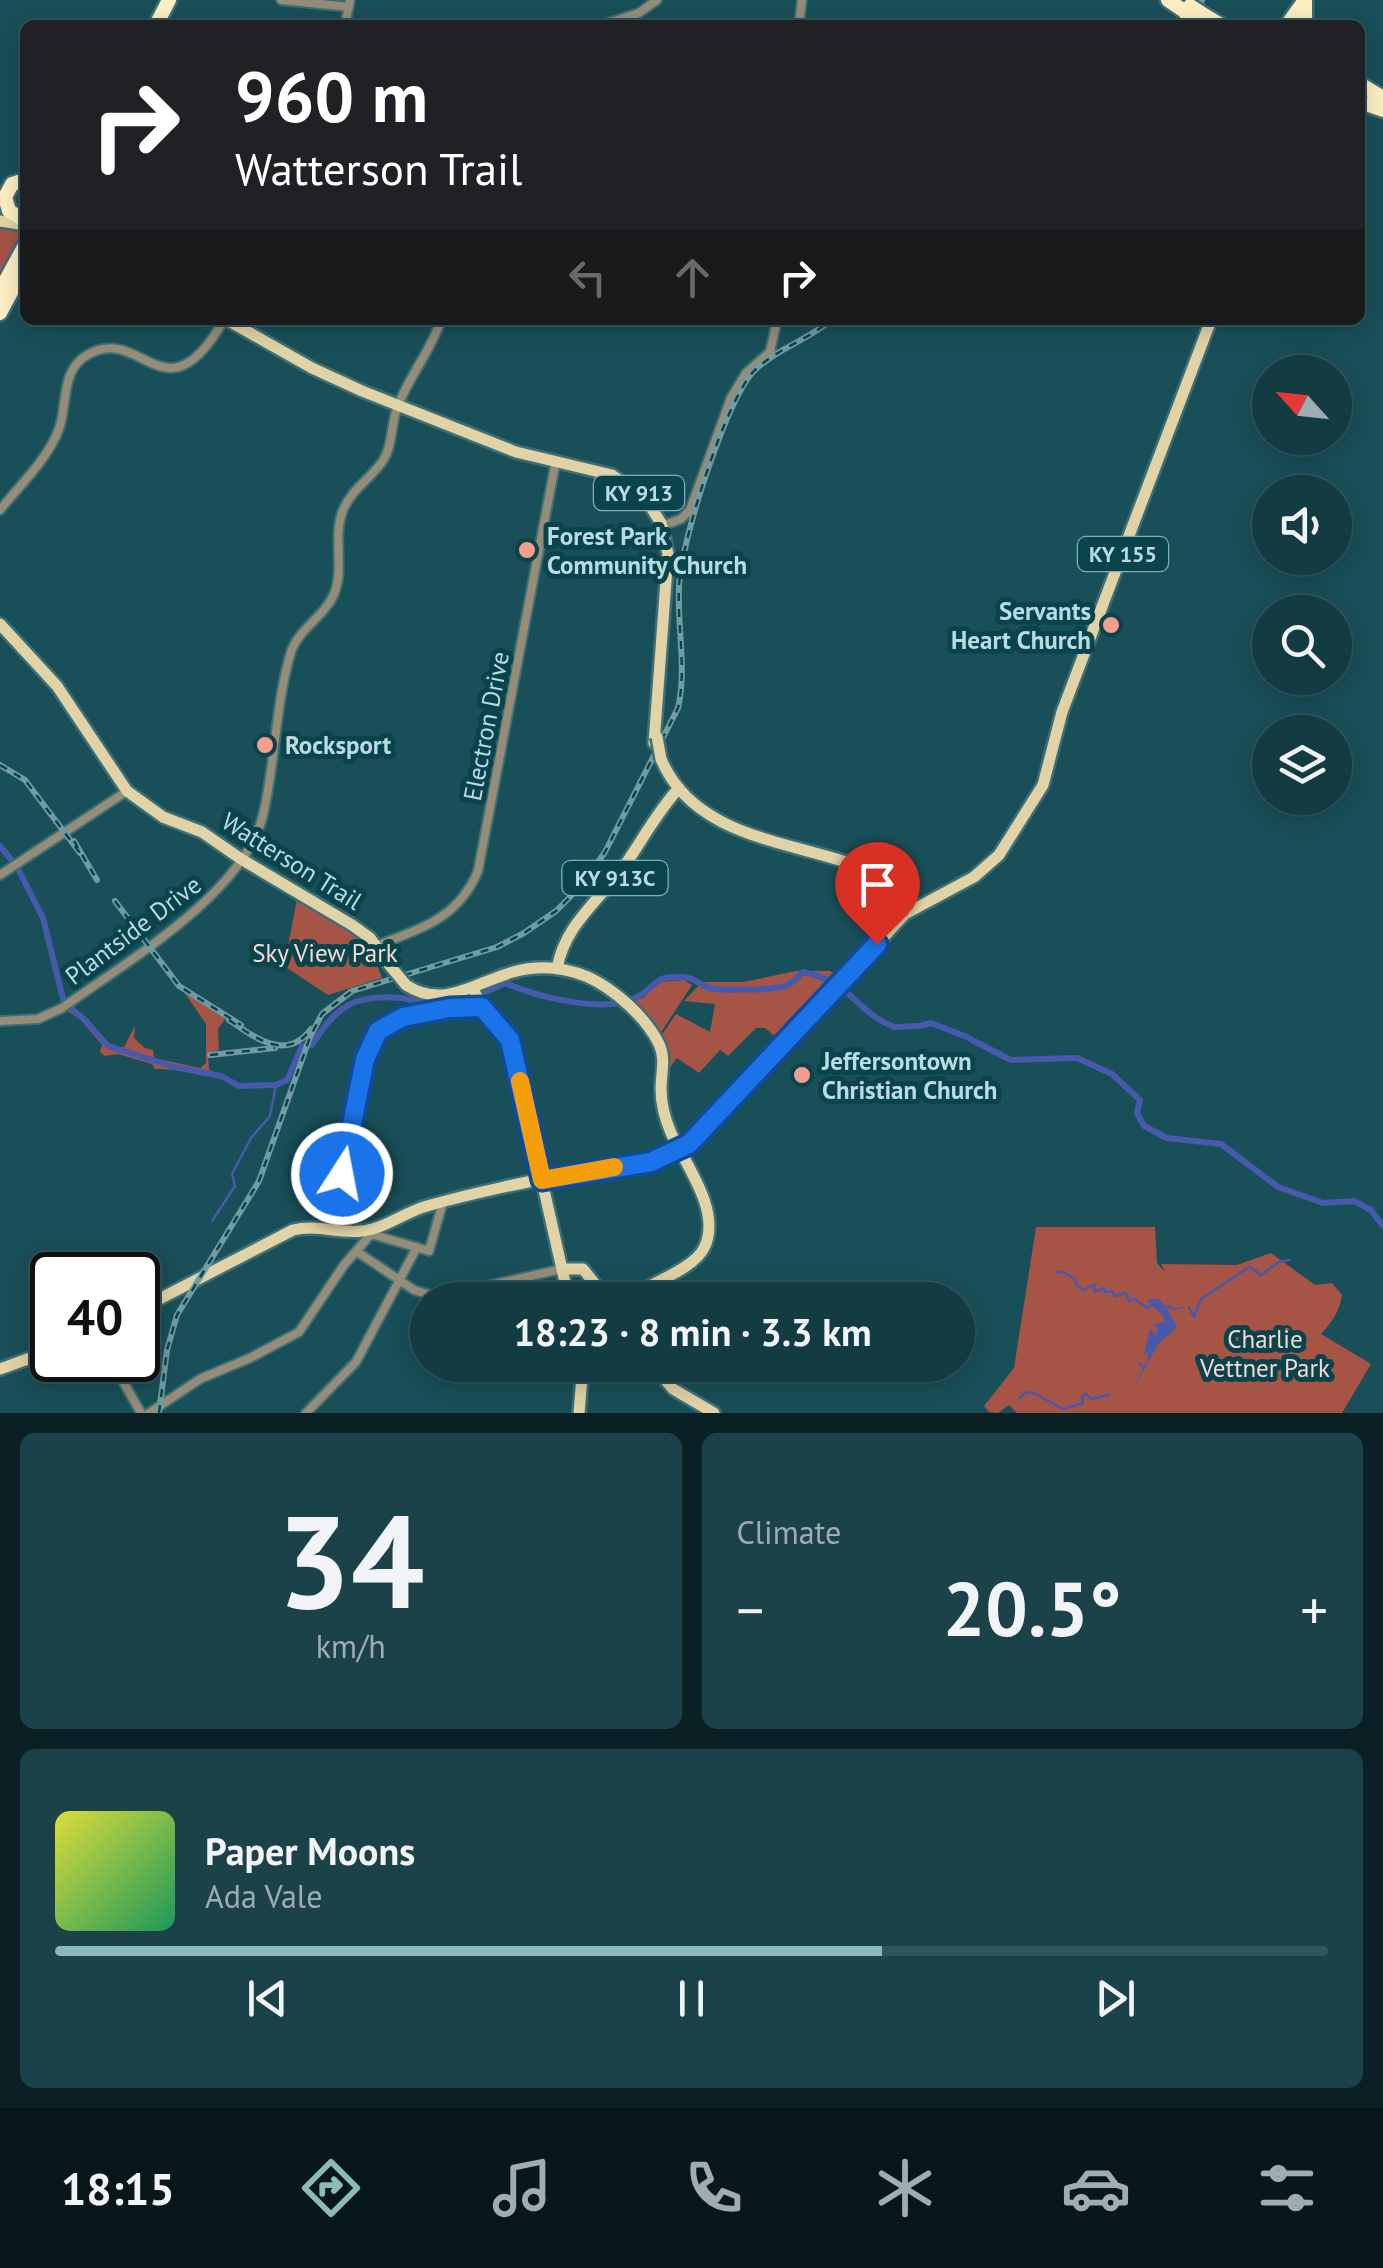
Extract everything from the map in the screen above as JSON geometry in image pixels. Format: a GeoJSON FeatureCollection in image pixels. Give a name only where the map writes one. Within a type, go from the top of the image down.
{"type":"FeatureCollection","features":[{"type":"Feature","properties":{"kind":"highway"},"geometry":{"type":"LineString","coordinates":[[0,191],[8,179],[20,177]]}},
{"type":"Feature","properties":{"kind":"highway"},"geometry":{"type":"LineString","coordinates":[[20,179],[12,184],[5,201],[10,213],[20,219]]}},
{"type":"Feature","properties":{"kind":"highway"},"geometry":{"type":"LineString","coordinates":[[0,291],[20,254]]}},
{"type":"Feature","properties":{"kind":"highway"},"geometry":{"type":"LineString","coordinates":[[1,309],[20,269]]}},
{"type":"Feature","properties":{"kind":"highway"},"geometry":{"type":"LineString","coordinates":[[1,309],[20,278]]}},
{"type":"Feature","properties":{"kind":"main road","name":"KY 913"},"geometry":{"type":"LineString","coordinates":[[232,325],[318,371],[477,434],[556,460],[606,469],[628,479],[653,502],[664,525],[667,564],[655,740],[660,760],[678,789],[704,816],[734,832],[866,873],[909,910]]}},
{"type":"Feature","properties":{"kind":"main road","name":"KY 913"},"geometry":{"type":"LineString","coordinates":[[246,325],[315,364],[400,404]]}},
{"type":"Feature","properties":{"kind":"main road","name":"KY 155"},"geometry":{"type":"LineString","coordinates":[[160,1299],[286,1232],[308,1227],[370,1232],[410,1212],[443,1202],[581,1171],[644,1163],[680,1150],[709,1126],[909,910],[966,882],[991,863],[1007,844],[1043,785],[1060,717],[1209,325]]}},
{"type":"Feature","properties":{"kind":"main road","name":"Watterson Trail"},"geometry":{"type":"LineString","coordinates":[[0,624],[57,686],[127,791],[164,817],[202,832],[352,925],[376,946],[406,985],[436,996],[477,997],[518,970],[557,969]]}},
{"type":"Feature","properties":{"kind":"main road","name":"KY 913C"},"geometry":{"type":"LineString","coordinates":[[557,969],[566,936],[621,870],[654,817],[678,789]]}},
{"type":"Feature","properties":{"kind":"main road"},"geometry":{"type":"LineString","coordinates":[[557,969],[587,977],[622,1000],[660,1046],[663,1107],[707,1210],[708,1240],[689,1264],[657,1282]]}},
{"type":"Feature","properties":{"kind":"main road"},"geometry":{"type":"LineString","coordinates":[[477,997],[510,1040],[565,1282]]}},
{"type":"Feature","properties":{"kind":"main road"},"geometry":{"type":"LineString","coordinates":[[562,1269],[583,1269],[593,1282]]}},
{"type":"Feature","properties":{"kind":"main road"},"geometry":{"type":"LineString","coordinates":[[0,1369],[30,1358]]}},
{"type":"Feature","properties":{"kind":"main road"},"geometry":{"type":"LineString","coordinates":[[579,1413],[582,1382]]}},
{"type":"Feature","properties":{"kind":"main road"},"geometry":{"type":"LineString","coordinates":[[667,1382],[676,1392],[714,1413]]}},
{"type":"Feature","properties":{"kind":"street"},"geometry":{"type":"LineString","coordinates":[[282,0],[350,4]]}},
{"type":"Feature","properties":{"kind":"street"},"geometry":{"type":"LineString","coordinates":[[617,20],[659,0]]}},
{"type":"Feature","properties":{"kind":"street"},"geometry":{"type":"LineString","coordinates":[[625,20],[644,14],[659,0]]}},
{"type":"Feature","properties":{"kind":"street"},"geometry":{"type":"LineString","coordinates":[[0,510],[55,438],[68,378],[81,359],[95,351],[112,350],[172,368],[194,360],[220,325]]}},
{"type":"Feature","properties":{"kind":"street","name":"Plantside Drive"},"geometry":{"type":"LineString","coordinates":[[0,1021],[38,1019],[71,1002],[208,900],[241,859],[262,816],[290,656],[300,633],[322,612],[335,591],[340,521],[359,484],[382,462],[400,404],[440,325]]}},
{"type":"Feature","properties":{"kind":"street"},"geometry":{"type":"LineString","coordinates":[[664,525],[682,519],[691,508],[733,394],[746,373],[770,352],[776,325]]}},
{"type":"Feature","properties":{"kind":"street","name":"Electron Drive"},"geometry":{"type":"LineString","coordinates":[[376,946],[445,917],[461,901],[478,871],[556,460]]}},
{"type":"Feature","properties":{"kind":"street"},"geometry":{"type":"LineString","coordinates":[[0,875],[127,791]]}},
{"type":"Feature","properties":{"kind":"street"},"geometry":{"type":"LineString","coordinates":[[332,1228],[365,1059],[377,1032],[403,1017],[450,1008],[477,997]]}},
{"type":"Feature","properties":{"kind":"street"},"geometry":{"type":"LineString","coordinates":[[149,1413],[200,1379],[299,1332],[370,1232],[429,1251],[443,1202]]}},
{"type":"Feature","properties":{"kind":"street"},"geometry":{"type":"LineString","coordinates":[[306,1413],[356,1362],[417,1247]]}},
{"type":"Feature","properties":{"kind":"street"},"geometry":{"type":"LineString","coordinates":[[356,1251],[420,1293],[441,1296],[562,1269]]}},
{"type":"Feature","properties":{"kind":"street"},"geometry":{"type":"LineString","coordinates":[[123,1382],[141,1413]]}},
{"type":"Feature","properties":{"kind":"green space"},"geometry":{"type":"Polygon","coordinates":[[[0,223],[20,226],[20,247],[0,284],[0,223]]]}},
{"type":"Feature","properties":{"kind":"green space","name":"Sky View Park"},"geometry":{"type":"Polygon","coordinates":[[[298,894],[367,939],[382,978],[328,995],[284,966],[298,894]]]}},
{"type":"Feature","properties":{"kind":"green space"},"geometry":{"type":"Polygon","coordinates":[[[796,971],[830,971],[841,976],[783,1043],[765,1028],[756,1028],[728,1056],[720,1050],[699,1073],[677,1058],[664,1076],[659,1039],[676,1014],[710,1032],[715,1004],[684,1001],[702,982],[743,982],[796,971]]]}},
{"type":"Feature","properties":{"kind":"green space"},"geometry":{"type":"Polygon","coordinates":[[[684,980],[692,985],[660,1034],[626,1003],[643,998],[659,982],[684,980]]]}},
{"type":"Feature","properties":{"kind":"green space"},"geometry":{"type":"Polygon","coordinates":[[[184,992],[225,1019],[218,1029],[219,1050],[208,1053],[209,1069],[214,1073],[210,1076],[155,1069],[152,1064],[118,1054],[105,1056],[100,1052],[102,1045],[80,1019],[67,1011],[73,1006],[113,1047],[124,1047],[135,1026],[134,1038],[153,1050],[154,1058],[200,1068],[206,1063],[206,1024],[184,992]]]}},
{"type":"Feature","properties":{"kind":"green space","name":"Charlie Vettner Park"},"geometry":{"type":"Polygon","coordinates":[[[1036,1227],[1155,1227],[1157,1263],[1165,1272],[1161,1264],[1237,1265],[1271,1253],[1315,1285],[1332,1283],[1342,1295],[1341,1301],[1321,1334],[1371,1364],[1342,1413],[1017,1413],[1009,1405],[998,1413],[989,1412],[984,1406],[1014,1368],[1036,1227]]]}},
{"type":"Feature","properties":{"kind":"water"},"geometry":{"type":"Polygon","coordinates":[[[1147,1301],[1174,1308],[1187,1307],[1176,1310],[1166,1307],[1177,1327],[1158,1344],[1133,1390],[1148,1358],[1147,1350],[1143,1358],[1150,1329],[1157,1336],[1157,1327],[1151,1325],[1165,1322],[1147,1301]]]}},
{"type":"Feature","properties":{"kind":"waterway"},"geometry":{"type":"LineString","coordinates":[[0,846],[14,863]]}},
{"type":"Feature","properties":{"kind":"waterway"},"geometry":{"type":"LineString","coordinates":[[17,867],[43,918],[64,1003],[108,1046],[174,1067],[221,1076],[239,1086],[276,1085],[287,1080],[302,1046],[312,1045],[329,1021],[348,1005],[385,997],[427,1005],[451,1004],[505,983],[573,1002],[610,1004],[641,995],[665,978],[685,977],[715,989],[759,989],[788,985],[803,972],[833,983],[894,1027]]}},
{"type":"Feature","properties":{"kind":"waterway"},"geometry":{"type":"LineString","coordinates":[[919,1026],[931,1023],[967,1037]]}},
{"type":"Feature","properties":{"kind":"waterway"},"geometry":{"type":"LineString","coordinates":[[897,1027],[916,1026]]}},
{"type":"Feature","properties":{"kind":"waterway"},"geometry":{"type":"LineString","coordinates":[[970,1039],[1011,1060],[1077,1058],[1112,1074],[1140,1100],[1137,1113],[1144,1126],[1167,1138],[1221,1144],[1278,1187],[1323,1203],[1354,1201],[1371,1210],[1383,1226]]}},
{"type":"Feature","properties":{"kind":"waterway"},"geometry":{"type":"LineString","coordinates":[[212,1221],[235,1186],[232,1174],[251,1138],[270,1116],[276,1085]]}},
{"type":"Feature","properties":{"kind":"waterway"},"geometry":{"type":"LineString","coordinates":[[1189,1307],[1194,1317],[1201,1299],[1246,1269],[1250,1267],[1261,1275],[1279,1262],[1290,1260]]}},
{"type":"Feature","properties":{"kind":"waterway"},"geometry":{"type":"LineString","coordinates":[[1056,1272],[1075,1279],[1083,1290],[1095,1284],[1094,1292],[1104,1288],[1115,1296],[1126,1293],[1129,1301],[1135,1299],[1147,1308],[1152,1305]]}},
{"type":"Feature","properties":{"kind":"waterway"},"geometry":{"type":"LineString","coordinates":[[1140,1364],[1143,1367]]}},
{"type":"Feature","properties":{"kind":"waterway"},"geometry":{"type":"LineString","coordinates":[[1020,1398],[1032,1392],[1063,1409],[1083,1403],[1082,1396],[1086,1394],[1091,1399],[1109,1395]]}},
{"type":"Feature","properties":{"kind":"railway"},"geometry":{"type":"LineString","coordinates":[[1195,20],[1202,0]]}},
{"type":"Feature","properties":{"kind":"railway"},"geometry":{"type":"LineString","coordinates":[[159,1413],[167,1350],[177,1315],[259,1181],[310,1037],[322,1014],[352,991],[497,947],[524,933],[556,911],[582,885],[605,852],[678,708],[682,678],[682,565],[706,473],[730,411],[754,371],[824,325]]}},
{"type":"Feature","properties":{"kind":"railway"},"geometry":{"type":"LineString","coordinates":[[0,765],[25,780],[80,853]]}},
{"type":"Feature","properties":{"kind":"railway"},"geometry":{"type":"LineString","coordinates":[[74,841],[97,880]]}},
{"type":"Feature","properties":{"kind":"railway"},"geometry":{"type":"LineString","coordinates":[[115,901],[179,986],[241,1025]]}},
{"type":"Feature","properties":{"kind":"railway"},"geometry":{"type":"LineString","coordinates":[[229,1020],[271,1044],[292,1044],[311,1029]]}},
{"type":"Feature","properties":{"kind":"railway"},"geometry":{"type":"LineString","coordinates":[[210,1055],[275,1048]]}},
{"type":"Feature","properties":{"kind":"slow traffic"},"geometry":{"type":"LineString","coordinates":[[520,1081],[542,1180],[614,1167]]}},
{"type":"Feature","properties":{"kind":"place","name":"Forest Park Community Church"},"geometry":{"type":"Point","coordinates":[527,550]}},
{"type":"Feature","properties":{"kind":"place","name":"Servants Heart Church"},"geometry":{"type":"Point","coordinates":[1111,625]}},
{"type":"Feature","properties":{"kind":"place","name":"Rocksport"},"geometry":{"type":"Point","coordinates":[265,745]}},
{"type":"Feature","properties":{"kind":"place","name":"Jeffersontown Christian Church"},"geometry":{"type":"Point","coordinates":[802,1075]}},
{"type":"Feature","properties":{"kind":"route"},"geometry":{"type":"LineString","coordinates":[[342,1174],[366,1055],[376,1033],[403,1017],[433,1010],[482,1007],[507,1035],[542,1180],[651,1162],[689,1144],[877,944]]}}]}
